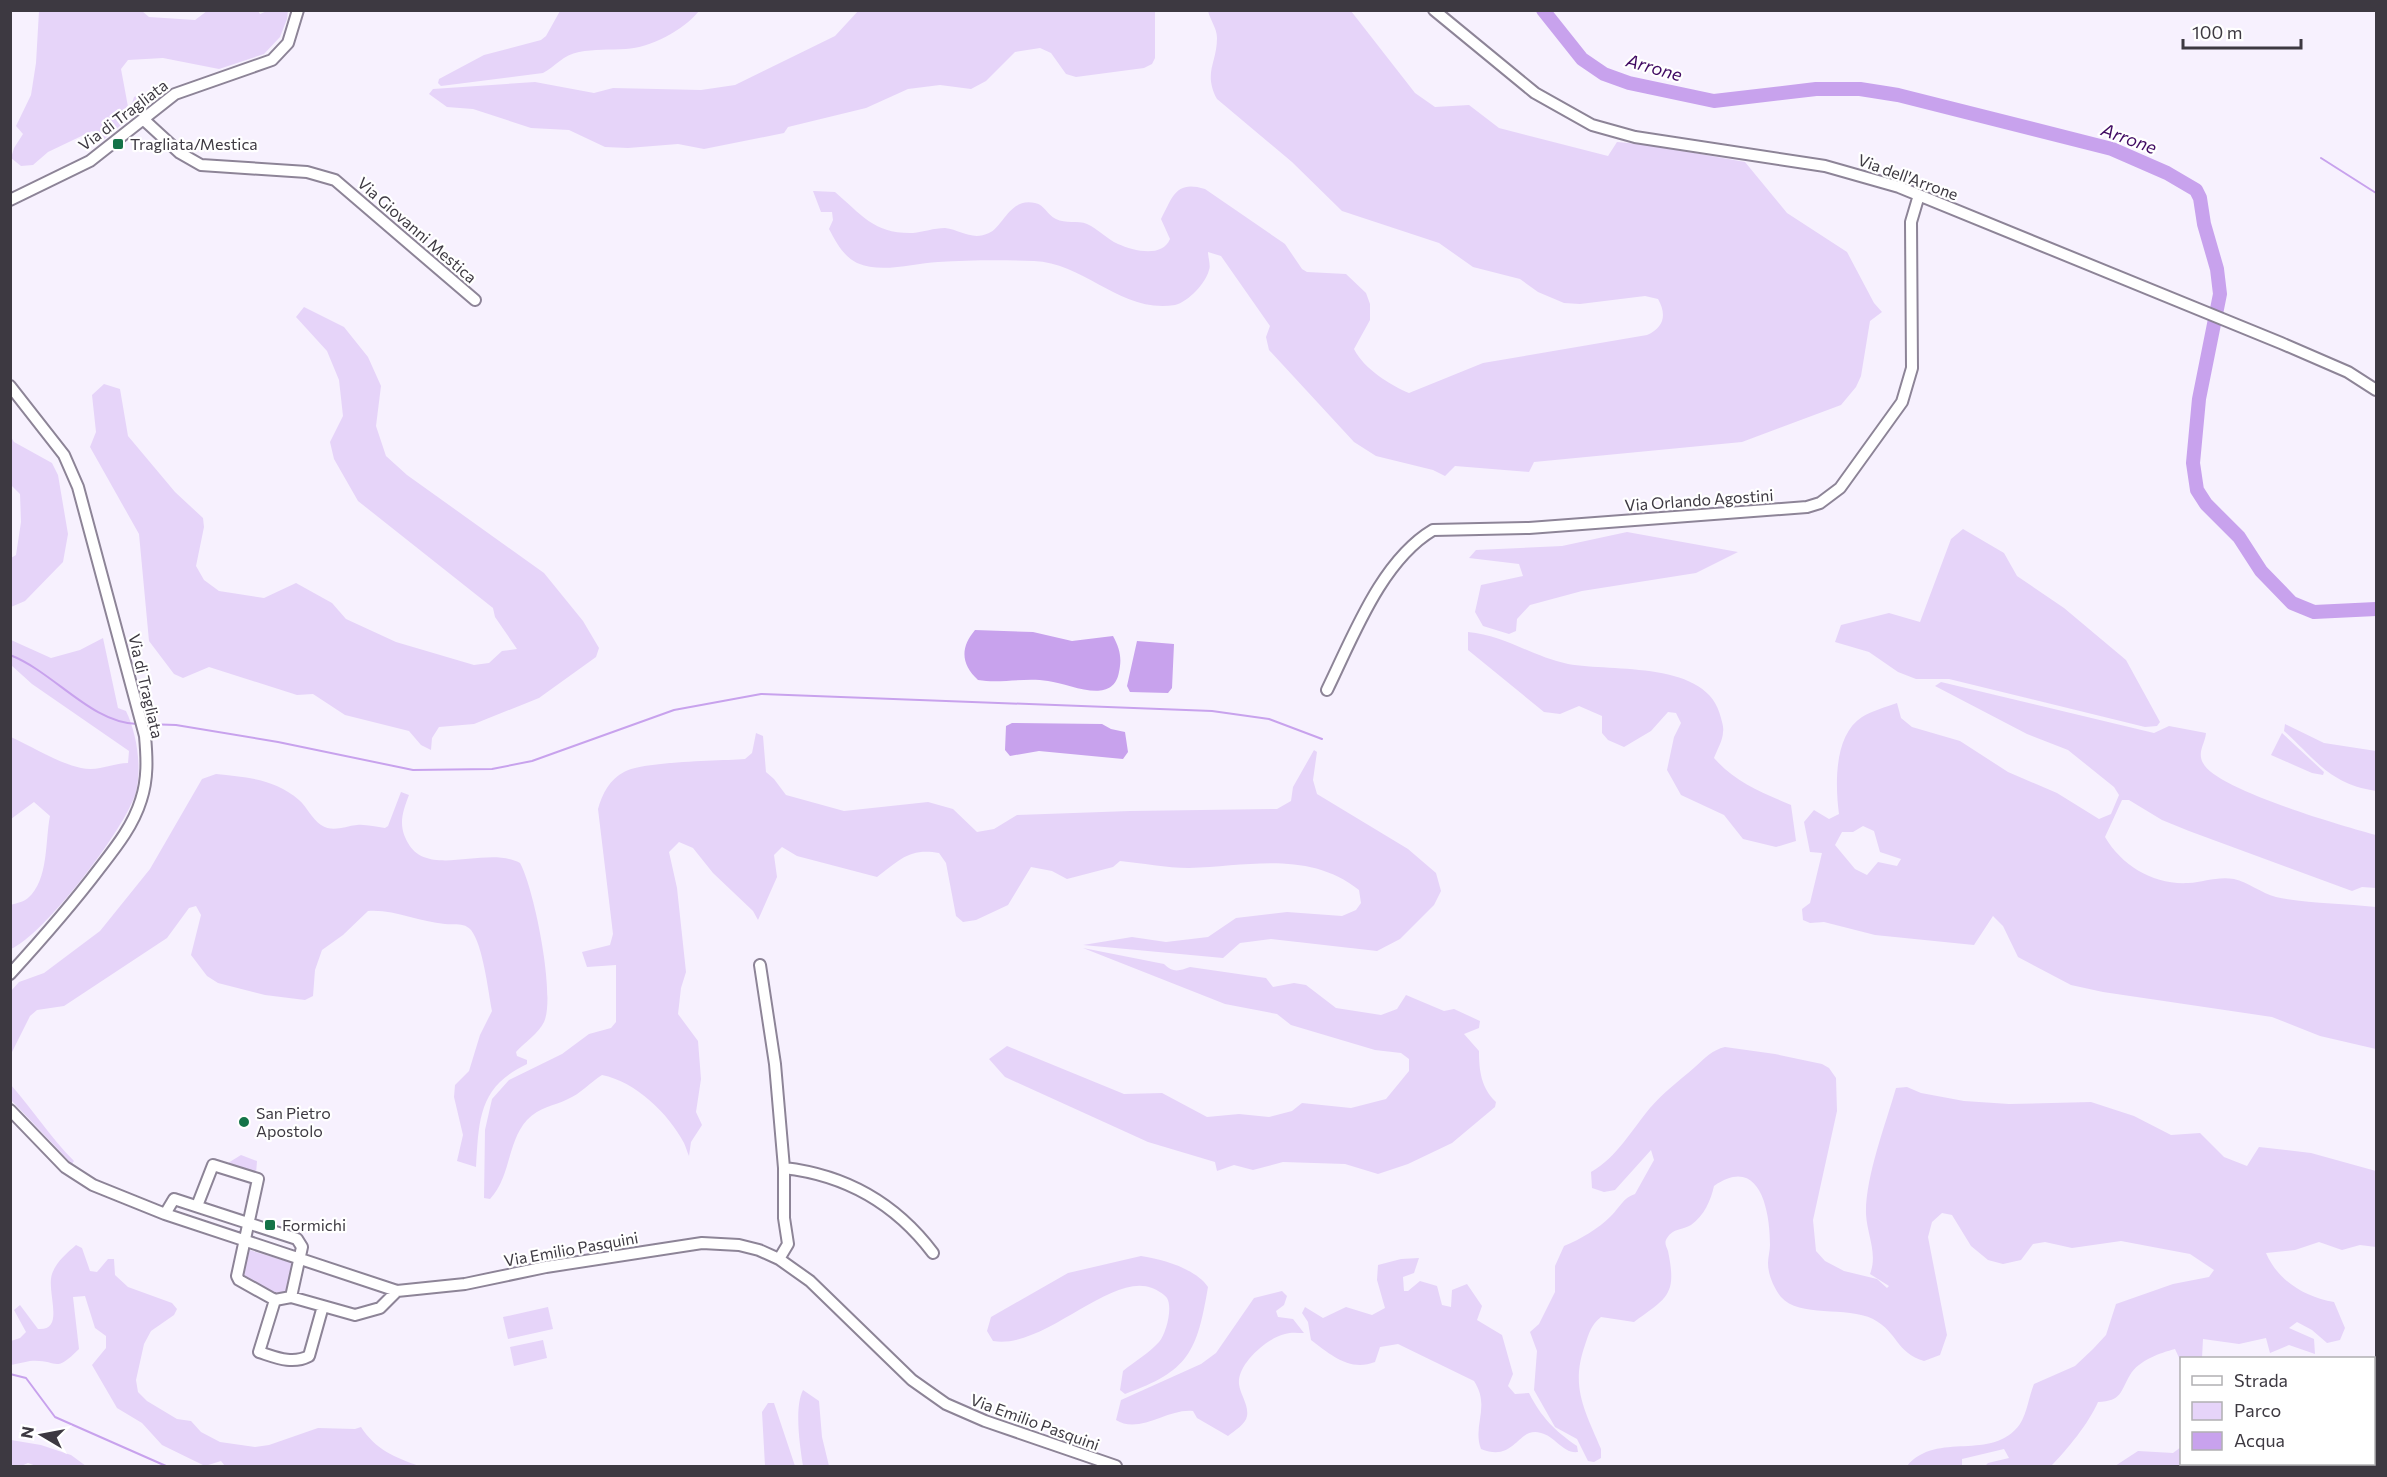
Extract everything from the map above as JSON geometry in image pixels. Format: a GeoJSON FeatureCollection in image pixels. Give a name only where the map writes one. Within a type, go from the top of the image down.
{"type":"FeatureCollection","features":[{"type":"Feature","properties":{"kind":"street","name":"Via di Tragliata"},"geometry":{"type":"LineString","coordinates":[[10,200],[90,161],[159,105],[184,89],[276,57],[290,39],[298,10]]}},
{"type":"Feature","properties":{"kind":"street","name":"Via dell'Arrone"},"geometry":{"type":"LineString","coordinates":[[1434,10],[1529,89],[1555,106],[1598,127],[1635,137],[1825,166],[1918,195],[2348,372],[2376,390]]}},
{"type":"Feature","properties":{"kind":"street","name":"Via Giovanni Mestica"},"geometry":{"type":"LineString","coordinates":[[143,119],[180,153],[201,165],[307,172],[334,180],[475,300]]}},
{"type":"Feature","properties":{"kind":"street"},"geometry":{"type":"LineString","coordinates":[[10,188],[24,193]]}},
{"type":"Feature","properties":{"kind":"street","name":"Via Orlando Agostini"},"geometry":{"type":"LineString","coordinates":[[1327,690],[1393,567],[1420,538],[1433,530],[1529,528],[1807,507],[1831,497],[1902,402],[1909,383],[1912,368],[1911,222],[1918,195]]}},
{"type":"Feature","properties":{"kind":"street","name":"Via di Tragliata"},"geometry":{"type":"LineString","coordinates":[[10,386],[64,455],[78,487],[145,736],[147,762],[142,798],[134,819],[122,839],[67,911],[10,974]]}},
{"type":"Feature","properties":{"kind":"street"},"geometry":{"type":"LineString","coordinates":[[760,965],[775,1064],[784,1168],[783,1204],[788,1244],[779,1259]]}},
{"type":"Feature","properties":{"kind":"street","name":"Via Emilio Pasquini"},"geometry":{"type":"LineString","coordinates":[[10,1110],[79,1178],[165,1214],[397,1291],[465,1284],[546,1267],[702,1243],[739,1245],[779,1259],[815,1286],[912,1380],[946,1404],[978,1419],[1116,1467]]}},
{"type":"Feature","properties":{"kind":"street"},"geometry":{"type":"LineString","coordinates":[[197,1206],[213,1165],[258,1179],[246,1240],[237,1269],[239,1280],[275,1300],[291,1297],[356,1315],[380,1308],[397,1291]]}},
{"type":"Feature","properties":{"kind":"street"},"geometry":{"type":"LineString","coordinates":[[784,1168],[798,1170],[872,1195],[912,1228],[933,1253]]}},
{"type":"Feature","properties":{"kind":"street"},"geometry":{"type":"LineString","coordinates":[[165,1214],[174,1199],[297,1239],[302,1247],[301,1259],[291,1297]]}},
{"type":"Feature","properties":{"kind":"street"},"geometry":{"type":"LineString","coordinates":[[275,1300],[259,1352],[293,1361],[309,1356],[323,1306]]}},
{"type":"Feature","properties":{"kind":"green space"},"geometry":{"type":"Polygon","coordinates":[[[859,10],[1155,11],[1155,58],[1152,64],[1144,68],[1076,77],[1066,74],[1051,53],[1040,48],[1015,52],[986,81],[971,89],[940,85],[908,89],[866,108],[788,127],[784,133],[704,149],[678,144],[628,148],[605,147],[569,130],[531,128],[473,109],[447,107],[429,94],[433,89],[535,82],[594,93],[613,88],[701,90],[735,85],[835,36],[859,10]]]}},
{"type":"Feature","properties":{"kind":"green space"},"geometry":{"type":"Polygon","coordinates":[[[39,11],[142,11],[149,17],[195,20],[207,11],[258,11],[260,14],[267,11],[288,11],[280,37],[264,54],[219,69],[163,58],[128,60],[121,69],[129,112],[134,97],[143,92],[155,97],[103,140],[92,131],[48,152],[33,165],[21,166],[11,158],[23,134],[16,126],[31,95],[36,63],[39,11]]]}},
{"type":"Feature","properties":{"kind":"green space"},"geometry":{"type":"Polygon","coordinates":[[[560,11],[699,11],[685,25],[666,37],[635,48],[573,53],[543,73],[441,86],[438,83],[439,79],[484,55],[541,40],[546,36],[560,11]]]}},
{"type":"Feature","properties":{"kind":"green space"},"geometry":{"type":"Polygon","coordinates":[[[1208,11],[1351,11],[1415,93],[1435,107],[1469,105],[1499,128],[1608,156],[1617,142],[1650,145],[1745,162],[1787,213],[1847,252],[1874,303],[1882,312],[1870,321],[1861,376],[1856,387],[1841,405],[1742,442],[1534,462],[1529,472],[1455,466],[1445,476],[1433,470],[1376,456],[1354,442],[1269,350],[1266,337],[1270,326],[1221,256],[1208,252],[1210,266],[1207,275],[1191,296],[1175,305],[1156,306],[1121,296],[1070,270],[1053,264],[1034,261],[974,261],[877,268],[852,260],[837,244],[829,229],[833,220],[832,212],[821,212],[813,191],[835,192],[878,227],[913,233],[945,228],[977,236],[983,235],[994,230],[1019,204],[1035,203],[1056,219],[1087,224],[1118,244],[1132,249],[1154,251],[1161,249],[1170,239],[1161,219],[1177,192],[1181,188],[1188,187],[1205,189],[1285,244],[1302,269],[1307,272],[1346,274],[1366,293],[1370,304],[1370,320],[1354,349],[1364,363],[1378,376],[1409,393],[1483,363],[1647,335],[1660,324],[1663,315],[1658,299],[1645,296],[1580,304],[1564,303],[1538,292],[1520,279],[1473,267],[1439,243],[1342,211],[1292,162],[1217,99],[1211,75],[1217,34],[1208,11]]]}},
{"type":"Feature","properties":{"kind":"green space"},"geometry":{"type":"Polygon","coordinates":[[[304,307],[344,327],[368,357],[381,386],[376,426],[386,456],[407,475],[544,573],[583,621],[599,648],[596,657],[539,698],[474,724],[439,727],[432,738],[431,750],[421,745],[409,731],[345,715],[313,694],[297,695],[209,667],[183,678],[174,674],[149,641],[139,534],[90,447],[96,432],[92,395],[104,384],[120,389],[128,436],[175,492],[203,518],[204,527],[196,566],[204,580],[219,591],[264,598],[296,583],[332,603],[346,619],[396,642],[474,665],[489,663],[502,651],[517,649],[495,617],[493,608],[358,501],[334,459],[330,442],[343,416],[339,380],[327,351],[296,317],[304,307]]]}},
{"type":"Feature","properties":{"kind":"green space"},"geometry":{"type":"Polygon","coordinates":[[[11,437],[14,442],[52,463],[58,475],[68,534],[63,562],[25,601],[11,607],[11,558],[16,555],[21,522],[20,494],[11,485],[11,437]]]}},
{"type":"Feature","properties":{"kind":"green space"},"geometry":{"type":"Polygon","coordinates":[[[1963,529],[2004,553],[2017,576],[2064,608],[2126,660],[2160,722],[2157,726],[2145,727],[1949,679],[1916,679],[1898,672],[1869,652],[1835,642],[1841,625],[1889,613],[1920,622],[1951,539],[1963,529]]]}},
{"type":"Feature","properties":{"kind":"green space"},"geometry":{"type":"Polygon","coordinates":[[[1627,532],[1738,552],[1696,573],[1582,591],[1530,605],[1517,619],[1516,631],[1509,634],[1483,626],[1475,612],[1481,585],[1523,576],[1519,564],[1469,558],[1476,550],[1562,546],[1627,532]]]}},
{"type":"Feature","properties":{"kind":"green space"},"geometry":{"type":"Polygon","coordinates":[[[1468,632],[1494,637],[1555,661],[1657,672],[1698,686],[1713,699],[1723,725],[1722,738],[1714,758],[1740,780],[1791,805],[1796,841],[1776,847],[1743,839],[1724,815],[1681,795],[1667,770],[1674,737],[1681,723],[1676,713],[1668,712],[1651,731],[1624,747],[1608,740],[1602,733],[1602,716],[1579,706],[1560,714],[1544,712],[1468,650],[1468,632]]]}},
{"type":"Feature","properties":{"kind":"green space"},"geometry":{"type":"Polygon","coordinates":[[[103,638],[118,708],[126,711],[136,740],[139,772],[136,792],[117,830],[82,879],[43,924],[11,949],[11,905],[28,898],[40,881],[50,816],[34,802],[11,819],[11,737],[63,762],[88,769],[128,763],[129,751],[32,684],[11,665],[11,640],[51,658],[80,650],[103,638]]]}},
{"type":"Feature","properties":{"kind":"green space"},"geometry":{"type":"Polygon","coordinates":[[[1941,682],[2154,733],[2169,726],[2206,733],[2201,759],[2213,773],[2231,784],[2282,806],[2376,835],[2376,888],[2362,887],[2352,891],[2162,820],[2129,800],[2122,800],[2105,837],[2120,857],[2130,865],[2140,872],[2163,881],[2188,883],[2228,878],[2239,880],[2276,897],[2376,907],[2376,1049],[2320,1036],[2272,1017],[2103,992],[2071,985],[2018,957],[2003,926],[1993,916],[1974,945],[1875,935],[1824,922],[1810,923],[1803,920],[1802,909],[1810,903],[1822,853],[1810,852],[1804,822],[1814,810],[1829,819],[1839,814],[1838,761],[1846,736],[1862,717],[1897,703],[1901,718],[1912,727],[1960,741],[2008,772],[2057,793],[2099,819],[2111,814],[2119,795],[2114,787],[2068,750],[2027,734],[1935,686],[1941,682]],[[1863,826],[1853,832],[1842,832],[1835,845],[1855,869],[1867,875],[1878,862],[1897,866],[1901,859],[1880,852],[1874,831],[1863,826]]]}},
{"type":"Feature","properties":{"kind":"green space"},"geometry":{"type":"Polygon","coordinates":[[[2285,724],[2324,743],[2376,751],[2376,791],[2347,783],[2325,770],[2284,731],[2285,724]]]}},
{"type":"Feature","properties":{"kind":"green space"},"geometry":{"type":"Polygon","coordinates":[[[756,733],[763,736],[766,772],[786,795],[844,811],[928,802],[953,809],[977,832],[994,829],[1017,815],[1277,809],[1291,801],[1293,787],[1314,750],[1317,752],[1313,780],[1317,794],[1408,849],[1436,873],[1441,891],[1434,905],[1400,939],[1377,951],[1271,939],[1240,943],[1223,958],[1083,945],[1132,937],[1166,942],[1208,937],[1236,918],[1287,912],[1342,916],[1356,910],[1361,903],[1359,890],[1340,877],[1320,869],[1277,863],[1189,868],[1120,861],[1113,867],[1067,879],[1052,871],[1031,867],[1008,905],[976,920],[963,922],[956,916],[946,863],[939,853],[912,854],[877,877],[797,856],[782,847],[774,855],[777,877],[758,920],[753,911],[713,873],[693,848],[679,842],[669,852],[677,888],[686,972],[681,988],[678,1014],[698,1041],[701,1079],[696,1112],[702,1125],[691,1142],[689,1156],[677,1132],[650,1100],[627,1084],[602,1075],[572,1097],[542,1109],[527,1120],[516,1139],[497,1190],[490,1199],[484,1198],[485,1130],[492,1099],[509,1080],[562,1054],[589,1034],[611,1028],[616,1022],[616,965],[587,967],[582,952],[610,945],[613,934],[598,809],[604,793],[619,775],[634,768],[745,759],[752,753],[756,733]]]}},
{"type":"Feature","properties":{"kind":"green space"},"geometry":{"type":"Polygon","coordinates":[[[2282,733],[2324,772],[2323,775],[2312,773],[2271,755],[2282,733]]]}},
{"type":"Feature","properties":{"kind":"green space"},"geometry":{"type":"Polygon","coordinates":[[[216,774],[270,783],[290,793],[318,822],[330,829],[360,825],[385,828],[388,826],[401,792],[409,795],[403,814],[403,831],[408,843],[417,853],[429,859],[491,857],[507,858],[520,863],[526,876],[542,942],[547,1009],[542,1026],[516,1052],[517,1056],[527,1060],[527,1064],[499,1083],[485,1106],[478,1133],[476,1167],[457,1161],[463,1135],[454,1097],[455,1085],[469,1071],[480,1035],[492,1011],[479,946],[471,930],[462,925],[435,923],[387,912],[368,911],[343,935],[322,950],[315,970],[313,996],[305,1000],[265,995],[218,983],[207,976],[191,955],[201,915],[196,906],[189,908],[167,938],[64,1006],[37,1010],[30,1016],[11,1054],[11,991],[19,982],[44,973],[100,931],[150,869],[202,779],[216,774]]]}},
{"type":"Feature","properties":{"kind":"green space"},"geometry":{"type":"Polygon","coordinates":[[[1083,948],[1164,964],[1173,970],[1190,967],[1266,978],[1273,987],[1294,983],[1306,985],[1336,1008],[1381,1015],[1397,1009],[1406,995],[1444,1011],[1454,1009],[1480,1021],[1479,1028],[1464,1034],[1479,1051],[1482,1078],[1487,1091],[1496,1102],[1495,1107],[1452,1143],[1408,1164],[1378,1174],[1345,1164],[1283,1162],[1253,1170],[1234,1165],[1217,1171],[1215,1162],[1148,1142],[1005,1077],[989,1059],[1007,1046],[1124,1094],[1162,1093],[1207,1117],[1239,1114],[1269,1117],[1292,1111],[1302,1103],[1351,1108],[1386,1099],[1409,1071],[1409,1059],[1401,1053],[1375,1050],[1291,1025],[1277,1014],[1225,1004],[1083,948]]]}},
{"type":"Feature","properties":{"kind":"green space"},"geometry":{"type":"Polygon","coordinates":[[[1725,1047],[1775,1054],[1822,1064],[1829,1068],[1836,1078],[1837,1111],[1813,1220],[1816,1251],[1825,1261],[1844,1271],[1877,1279],[1887,1288],[1889,1286],[1870,1274],[1873,1259],[1866,1214],[1867,1200],[1872,1168],[1896,1088],[1907,1087],[1921,1093],[1964,1101],[2009,1104],[2091,1102],[2134,1116],[2171,1135],[2200,1133],[2224,1157],[2247,1166],[2259,1147],[2311,1153],[2376,1171],[2376,1247],[2360,1245],[2342,1250],[2319,1242],[2295,1250],[2266,1253],[2278,1272],[2294,1286],[2323,1300],[2334,1302],[2345,1328],[2340,1340],[2327,1343],[2312,1330],[2297,1322],[2289,1328],[2314,1339],[2315,1354],[2289,1345],[2270,1353],[2266,1338],[2239,1344],[2203,1339],[2202,1357],[2180,1357],[2180,1360],[2175,1349],[2157,1355],[2139,1365],[2116,1398],[2098,1402],[2077,1436],[2051,1466],[1985,1466],[1988,1463],[2009,1458],[2004,1449],[1962,1459],[1962,1466],[1907,1466],[1919,1455],[1933,1450],[1980,1445],[2008,1436],[2022,1420],[2034,1384],[2075,1366],[2093,1349],[2106,1335],[2116,1304],[2173,1284],[2209,1277],[2214,1270],[2190,1254],[2121,1241],[2072,1248],[2045,1242],[2033,1244],[2021,1260],[2003,1264],[1988,1260],[1971,1246],[1952,1215],[1942,1213],[1932,1222],[1928,1237],[1947,1335],[1940,1355],[1924,1361],[1907,1353],[1888,1330],[1873,1319],[1850,1313],[1811,1310],[1789,1303],[1781,1297],[1769,1272],[1768,1217],[1759,1191],[1752,1182],[1742,1177],[1730,1178],[1714,1186],[1706,1207],[1696,1221],[1688,1227],[1672,1232],[1667,1238],[1665,1243],[1671,1266],[1671,1277],[1667,1294],[1662,1300],[1634,1322],[1601,1317],[1591,1330],[1581,1360],[1579,1386],[1585,1410],[1601,1449],[1601,1458],[1594,1462],[1588,1461],[1577,1439],[1555,1427],[1534,1390],[1537,1351],[1530,1332],[1539,1324],[1555,1292],[1555,1266],[1564,1246],[1595,1229],[1625,1200],[1635,1194],[1654,1160],[1651,1150],[1615,1190],[1604,1192],[1592,1188],[1591,1172],[1609,1159],[1650,1108],[1666,1092],[1716,1050],[1725,1047]]]}},
{"type":"Feature","properties":{"kind":"green space"},"geometry":{"type":"Polygon","coordinates":[[[11,1085],[74,1161],[72,1164],[11,1100],[11,1085]]]}},
{"type":"Feature","properties":{"kind":"green space"},"geometry":{"type":"Polygon","coordinates":[[[241,1155],[257,1161],[256,1174],[228,1163],[241,1155]]]}},
{"type":"Feature","properties":{"kind":"green space"},"geometry":{"type":"Polygon","coordinates":[[[76,1245],[82,1248],[90,1271],[97,1272],[108,1259],[114,1259],[115,1275],[128,1287],[172,1303],[177,1309],[174,1315],[151,1331],[144,1344],[136,1380],[138,1392],[147,1401],[177,1419],[191,1421],[201,1432],[220,1442],[255,1447],[269,1445],[318,1428],[355,1429],[361,1427],[373,1442],[386,1452],[419,1466],[225,1466],[221,1461],[205,1466],[162,1445],[142,1423],[117,1408],[92,1365],[106,1348],[106,1336],[95,1328],[85,1296],[73,1297],[79,1349],[71,1357],[60,1364],[30,1361],[11,1365],[11,1341],[20,1338],[26,1332],[14,1310],[20,1305],[38,1329],[46,1328],[51,1324],[53,1317],[52,1274],[59,1262],[76,1245]]]}},
{"type":"Feature","properties":{"kind":"green space"},"geometry":{"type":"Polygon","coordinates":[[[246,1249],[296,1264],[288,1292],[275,1294],[242,1275],[246,1249]]]}},
{"type":"Feature","properties":{"kind":"green space"},"geometry":{"type":"Polygon","coordinates":[[[1141,1256],[1169,1262],[1187,1270],[1208,1287],[1194,1343],[1176,1367],[1163,1377],[1125,1394],[1120,1390],[1123,1371],[1155,1346],[1162,1338],[1166,1327],[1169,1302],[1164,1295],[1152,1288],[1135,1286],[1117,1291],[1055,1324],[1013,1341],[993,1341],[987,1331],[991,1317],[1068,1273],[1141,1256]]]}},
{"type":"Feature","properties":{"kind":"green space"},"geometry":{"type":"Polygon","coordinates":[[[1419,1258],[1414,1273],[1403,1277],[1404,1291],[1408,1291],[1420,1281],[1437,1286],[1442,1305],[1451,1307],[1452,1290],[1467,1284],[1482,1306],[1477,1320],[1502,1335],[1513,1374],[1508,1386],[1515,1394],[1529,1393],[1544,1416],[1555,1429],[1577,1446],[1578,1452],[1568,1450],[1546,1435],[1533,1432],[1502,1451],[1493,1452],[1481,1449],[1478,1432],[1481,1399],[1474,1381],[1398,1344],[1380,1347],[1375,1362],[1357,1365],[1341,1360],[1311,1340],[1308,1322],[1302,1313],[1305,1307],[1323,1318],[1346,1307],[1372,1315],[1385,1308],[1377,1280],[1378,1265],[1401,1259],[1419,1258]]]}},
{"type":"Feature","properties":{"kind":"green space"},"geometry":{"type":"Polygon","coordinates":[[[1282,1291],[1287,1296],[1284,1305],[1276,1311],[1278,1317],[1293,1319],[1304,1333],[1278,1336],[1262,1346],[1248,1360],[1240,1376],[1239,1384],[1247,1408],[1247,1416],[1236,1430],[1228,1436],[1197,1418],[1193,1411],[1174,1413],[1144,1423],[1125,1424],[1116,1420],[1121,1400],[1201,1364],[1216,1353],[1254,1298],[1282,1291]]]}},
{"type":"Feature","properties":{"kind":"green space"},"geometry":{"type":"Polygon","coordinates":[[[548,1307],[553,1329],[508,1339],[503,1317],[548,1307]]]}},
{"type":"Feature","properties":{"kind":"green space"},"geometry":{"type":"Polygon","coordinates":[[[543,1340],[547,1358],[514,1366],[510,1347],[543,1340]]]}},
{"type":"Feature","properties":{"kind":"green space"},"geometry":{"type":"Polygon","coordinates":[[[803,1390],[819,1401],[822,1437],[829,1466],[803,1466],[798,1417],[803,1390]]]}},
{"type":"Feature","properties":{"kind":"green space"},"geometry":{"type":"Polygon","coordinates":[[[768,1403],[774,1403],[795,1466],[765,1466],[762,1412],[768,1403]]]}},
{"type":"Feature","properties":{"kind":"green space"},"geometry":{"type":"Polygon","coordinates":[[[11,1440],[41,1445],[71,1455],[86,1466],[36,1466],[28,1463],[11,1466],[11,1440]]]}},
{"type":"Feature","properties":{"kind":"green space"},"geometry":{"type":"Polygon","coordinates":[[[2180,1448],[2180,1465],[2308,1466],[2115,1466],[2138,1451],[2173,1453],[2180,1448]]]}},
{"type":"Feature","properties":{"kind":"green space"},"geometry":{"type":"Polygon","coordinates":[[[2375,1462],[2376,1466],[2321,1466],[2375,1465],[2375,1462]]]}},
{"type":"Feature","properties":{"kind":"water"},"geometry":{"type":"Polygon","coordinates":[[[975,630],[1033,632],[1072,641],[1113,636],[1120,654],[1119,672],[1115,682],[1109,688],[1100,691],[1039,680],[978,680],[968,668],[964,656],[967,643],[975,630]]]}},
{"type":"Feature","properties":{"kind":"water"},"geometry":{"type":"Polygon","coordinates":[[[1137,641],[1174,644],[1172,688],[1168,693],[1130,692],[1127,686],[1137,641]]]}},
{"type":"Feature","properties":{"kind":"water"},"geometry":{"type":"Polygon","coordinates":[[[1012,723],[1102,724],[1125,732],[1128,752],[1123,759],[1039,751],[1010,756],[1005,750],[1006,726],[1012,723]]]}},
{"type":"Feature","properties":{"kind":"waterway","name":"Arrone"},"geometry":{"type":"LineString","coordinates":[[1543,10],[1582,59],[1604,74],[1629,83],[1714,101],[1816,89],[1860,89],[1898,95],[2112,149],[2167,173],[2196,190],[2200,198],[2204,224],[2217,269],[2220,294],[2199,399],[2193,463],[2197,490],[2206,504],[2239,537],[2261,571],[2292,603],[2314,612],[2376,609]]}},
{"type":"Feature","properties":{"kind":"waterway"},"geometry":{"type":"LineString","coordinates":[[2321,158],[2376,193]]}},
{"type":"Feature","properties":{"kind":"waterway"},"geometry":{"type":"LineString","coordinates":[[10,655],[42,673],[104,715],[137,724]]}},
{"type":"Feature","properties":{"kind":"waterway"},"geometry":{"type":"LineString","coordinates":[[146,724],[176,725],[278,742],[413,770],[492,769],[532,761],[674,710],[761,694],[1212,711],[1269,719],[1322,739]]}},
{"type":"Feature","properties":{"kind":"waterway"},"geometry":{"type":"LineString","coordinates":[[10,1374],[26,1378],[55,1417],[166,1466]]}},
{"type":"Feature","properties":{"kind":"place","name":"Tragliata/Mestica"},"geometry":{"type":"Point","coordinates":[118,144]}},
{"type":"Feature","properties":{"kind":"place","name":"San Pietro Apostolo"},"geometry":{"type":"Point","coordinates":[244,1122]}},
{"type":"Feature","properties":{"kind":"place","name":"Formichi"},"geometry":{"type":"Point","coordinates":[270,1225]}}]}
